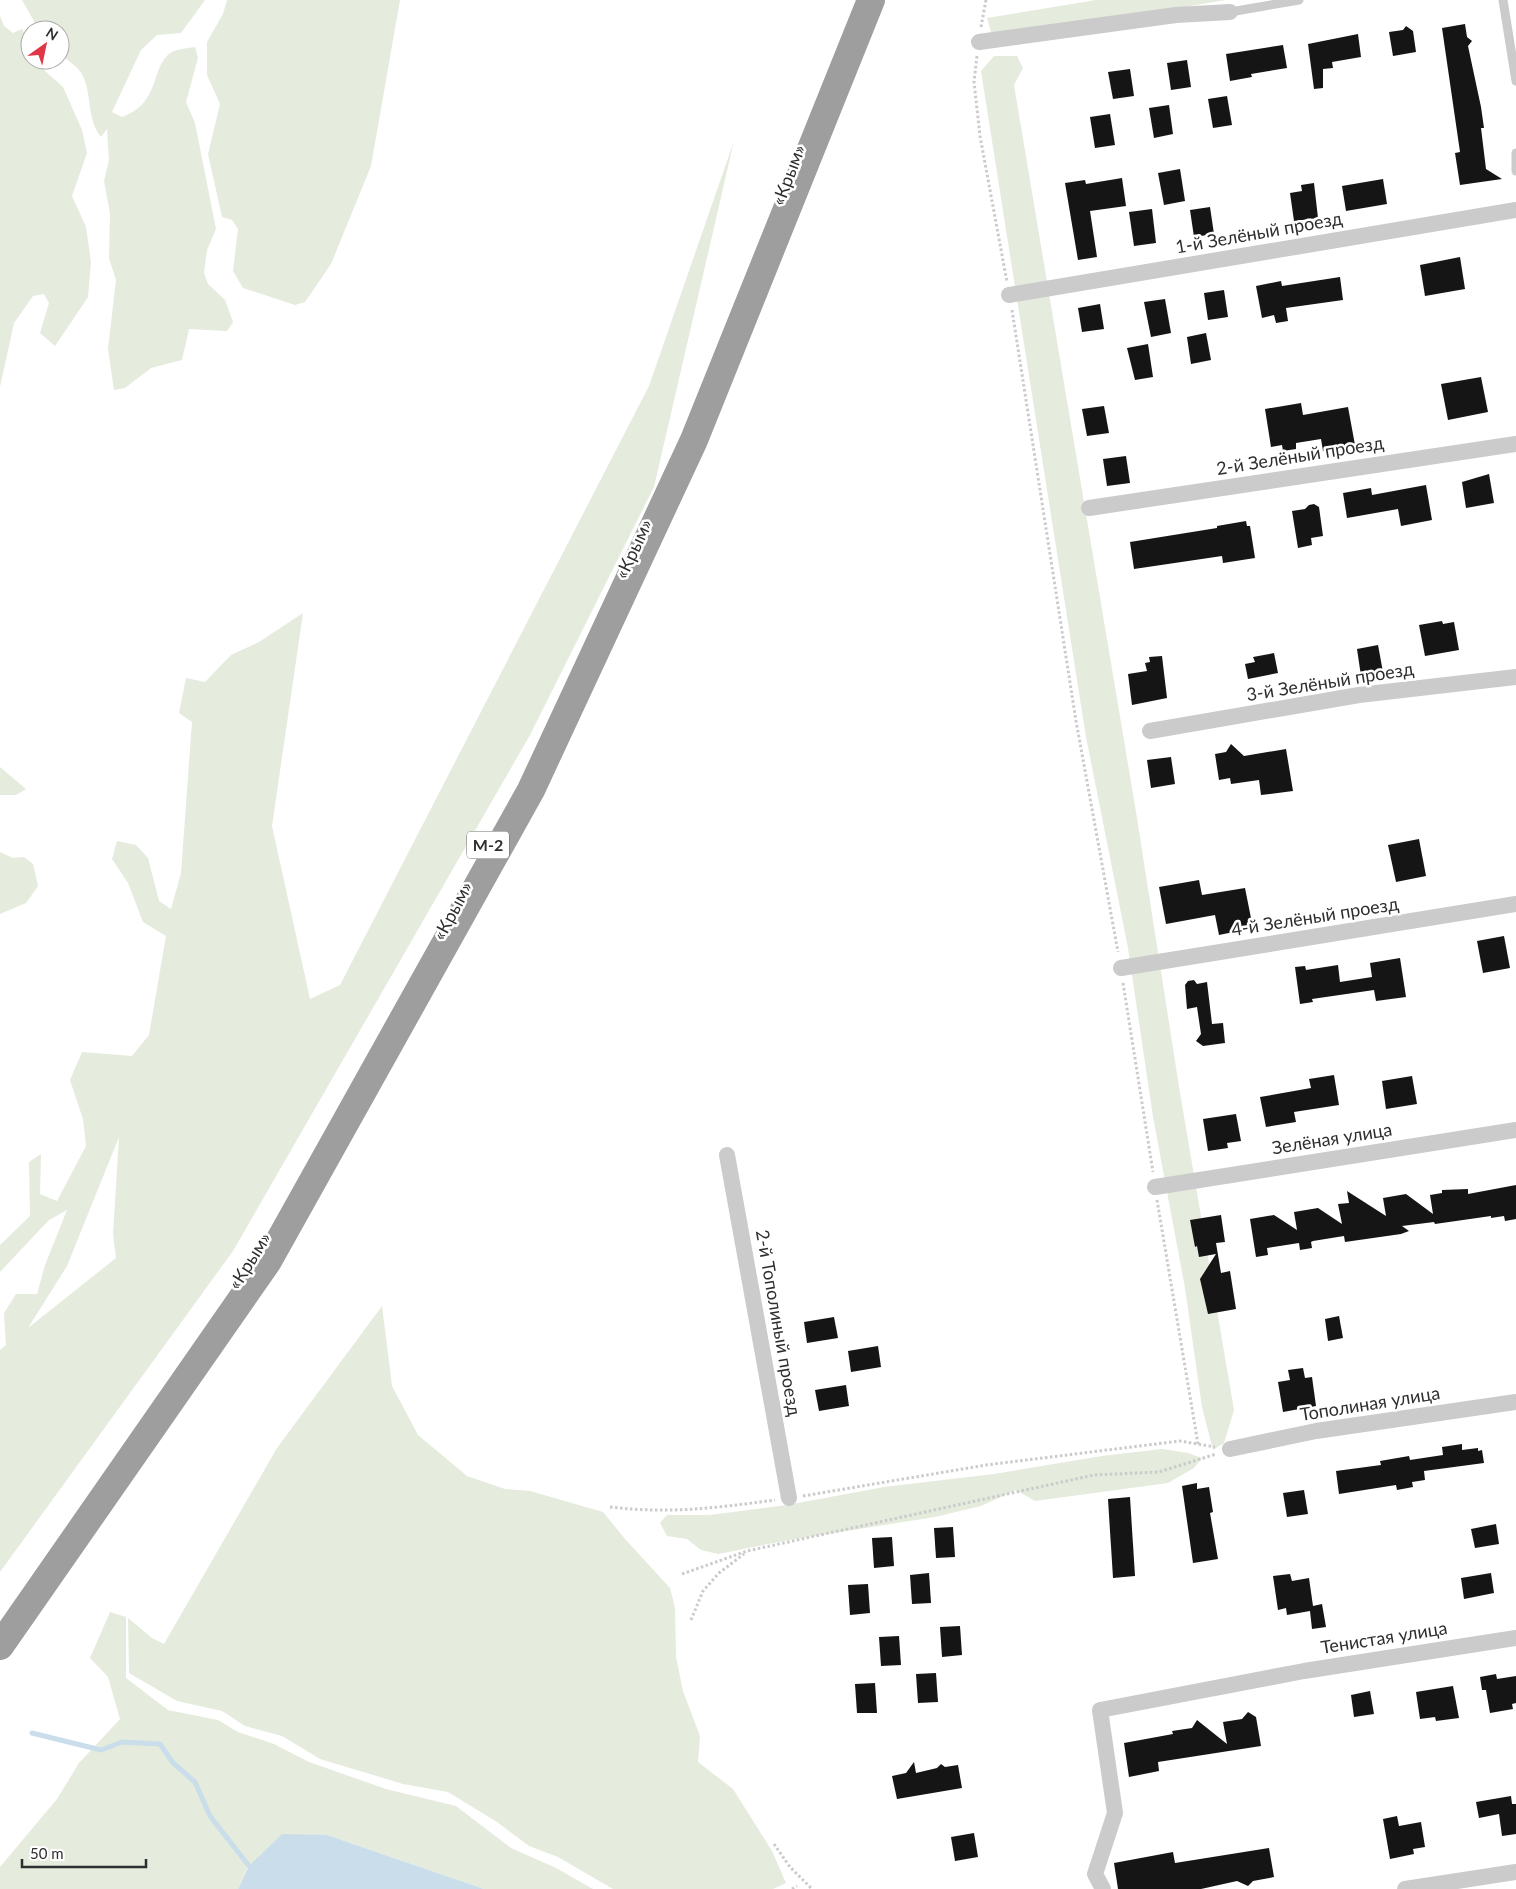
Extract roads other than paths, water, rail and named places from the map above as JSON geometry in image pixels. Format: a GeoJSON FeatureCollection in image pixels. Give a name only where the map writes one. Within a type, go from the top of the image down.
{"type":"FeatureCollection","features":[{"type":"Feature","properties":{"kind":"highway","name":"«Крым»"},"geometry":{"type":"LineString","coordinates":[[0,1626],[86,1510],[258,1253],[440,934],[554,722],[655,502],[701,393],[747,283],[856,0]]}},
{"type":"Feature","properties":{"kind":"highway"},"geometry":{"type":"LineString","coordinates":[[0,1646],[268,1261],[531,790],[694,440],[871,0]]}},
{"type":"Feature","properties":{"kind":"street"},"geometry":{"type":"LineString","coordinates":[[979,42],[1235,8]]}},
{"type":"Feature","properties":{"kind":"street","name":"1-й Зелёный проезд"},"geometry":{"type":"LineString","coordinates":[[1009,295],[1516,210]]}},
{"type":"Feature","properties":{"kind":"street","name":"2-й Зелёный проезд"},"geometry":{"type":"LineString","coordinates":[[1089,508],[1516,444]]}},
{"type":"Feature","properties":{"kind":"street","name":"3-й Зелёный проезд"},"geometry":{"type":"LineString","coordinates":[[1150,731],[1359,695],[1516,677]]}},
{"type":"Feature","properties":{"kind":"street","name":"4-й Зелёный проезд"},"geometry":{"type":"LineString","coordinates":[[1120,968],[1516,904]]}},
{"type":"Feature","properties":{"kind":"street","name":"Зелёная улица"},"geometry":{"type":"LineString","coordinates":[[1155,1187],[1516,1130]]}},
{"type":"Feature","properties":{"kind":"street","name":"2-й Тополиный проезд"},"geometry":{"type":"LineString","coordinates":[[727,1155],[789,1498]]}},
{"type":"Feature","properties":{"kind":"street","name":"Тополиная улица"},"geometry":{"type":"LineString","coordinates":[[1230,1449],[1316,1431],[1516,1402]]}},
{"type":"Feature","properties":{"kind":"street","name":"Тенистая улица"},"geometry":{"type":"LineString","coordinates":[[1103,1889],[1095,1874],[1115,1813],[1100,1710],[1258,1679],[1516,1638]]}},
{"type":"Feature","properties":{"kind":"street"},"geometry":{"type":"LineString","coordinates":[[1405,1889],[1516,1872]]}},
{"type":"Feature","properties":{"kind":"lane"},"geometry":{"type":"LineString","coordinates":[[1235,8],[1299,0]]}},
{"type":"Feature","properties":{"kind":"lane"},"geometry":{"type":"LineString","coordinates":[[1503,0],[1516,81]]}},
{"type":"Feature","properties":{"kind":"lane"},"geometry":{"type":"LineString","coordinates":[[1516,153],[1516,171]]}},
{"type":"Feature","properties":{"kind":"water"},"geometry":{"type":"Polygon","coordinates":[[[282,1834],[327,1835],[484,1889],[238,1889],[249,1866],[282,1834]]]}},
{"type":"Feature","properties":{"kind":"waterway"},"geometry":{"type":"LineString","coordinates":[[32,1733],[101,1750],[122,1742],[160,1744],[173,1763],[195,1782],[210,1816],[249,1866]]}}]}
